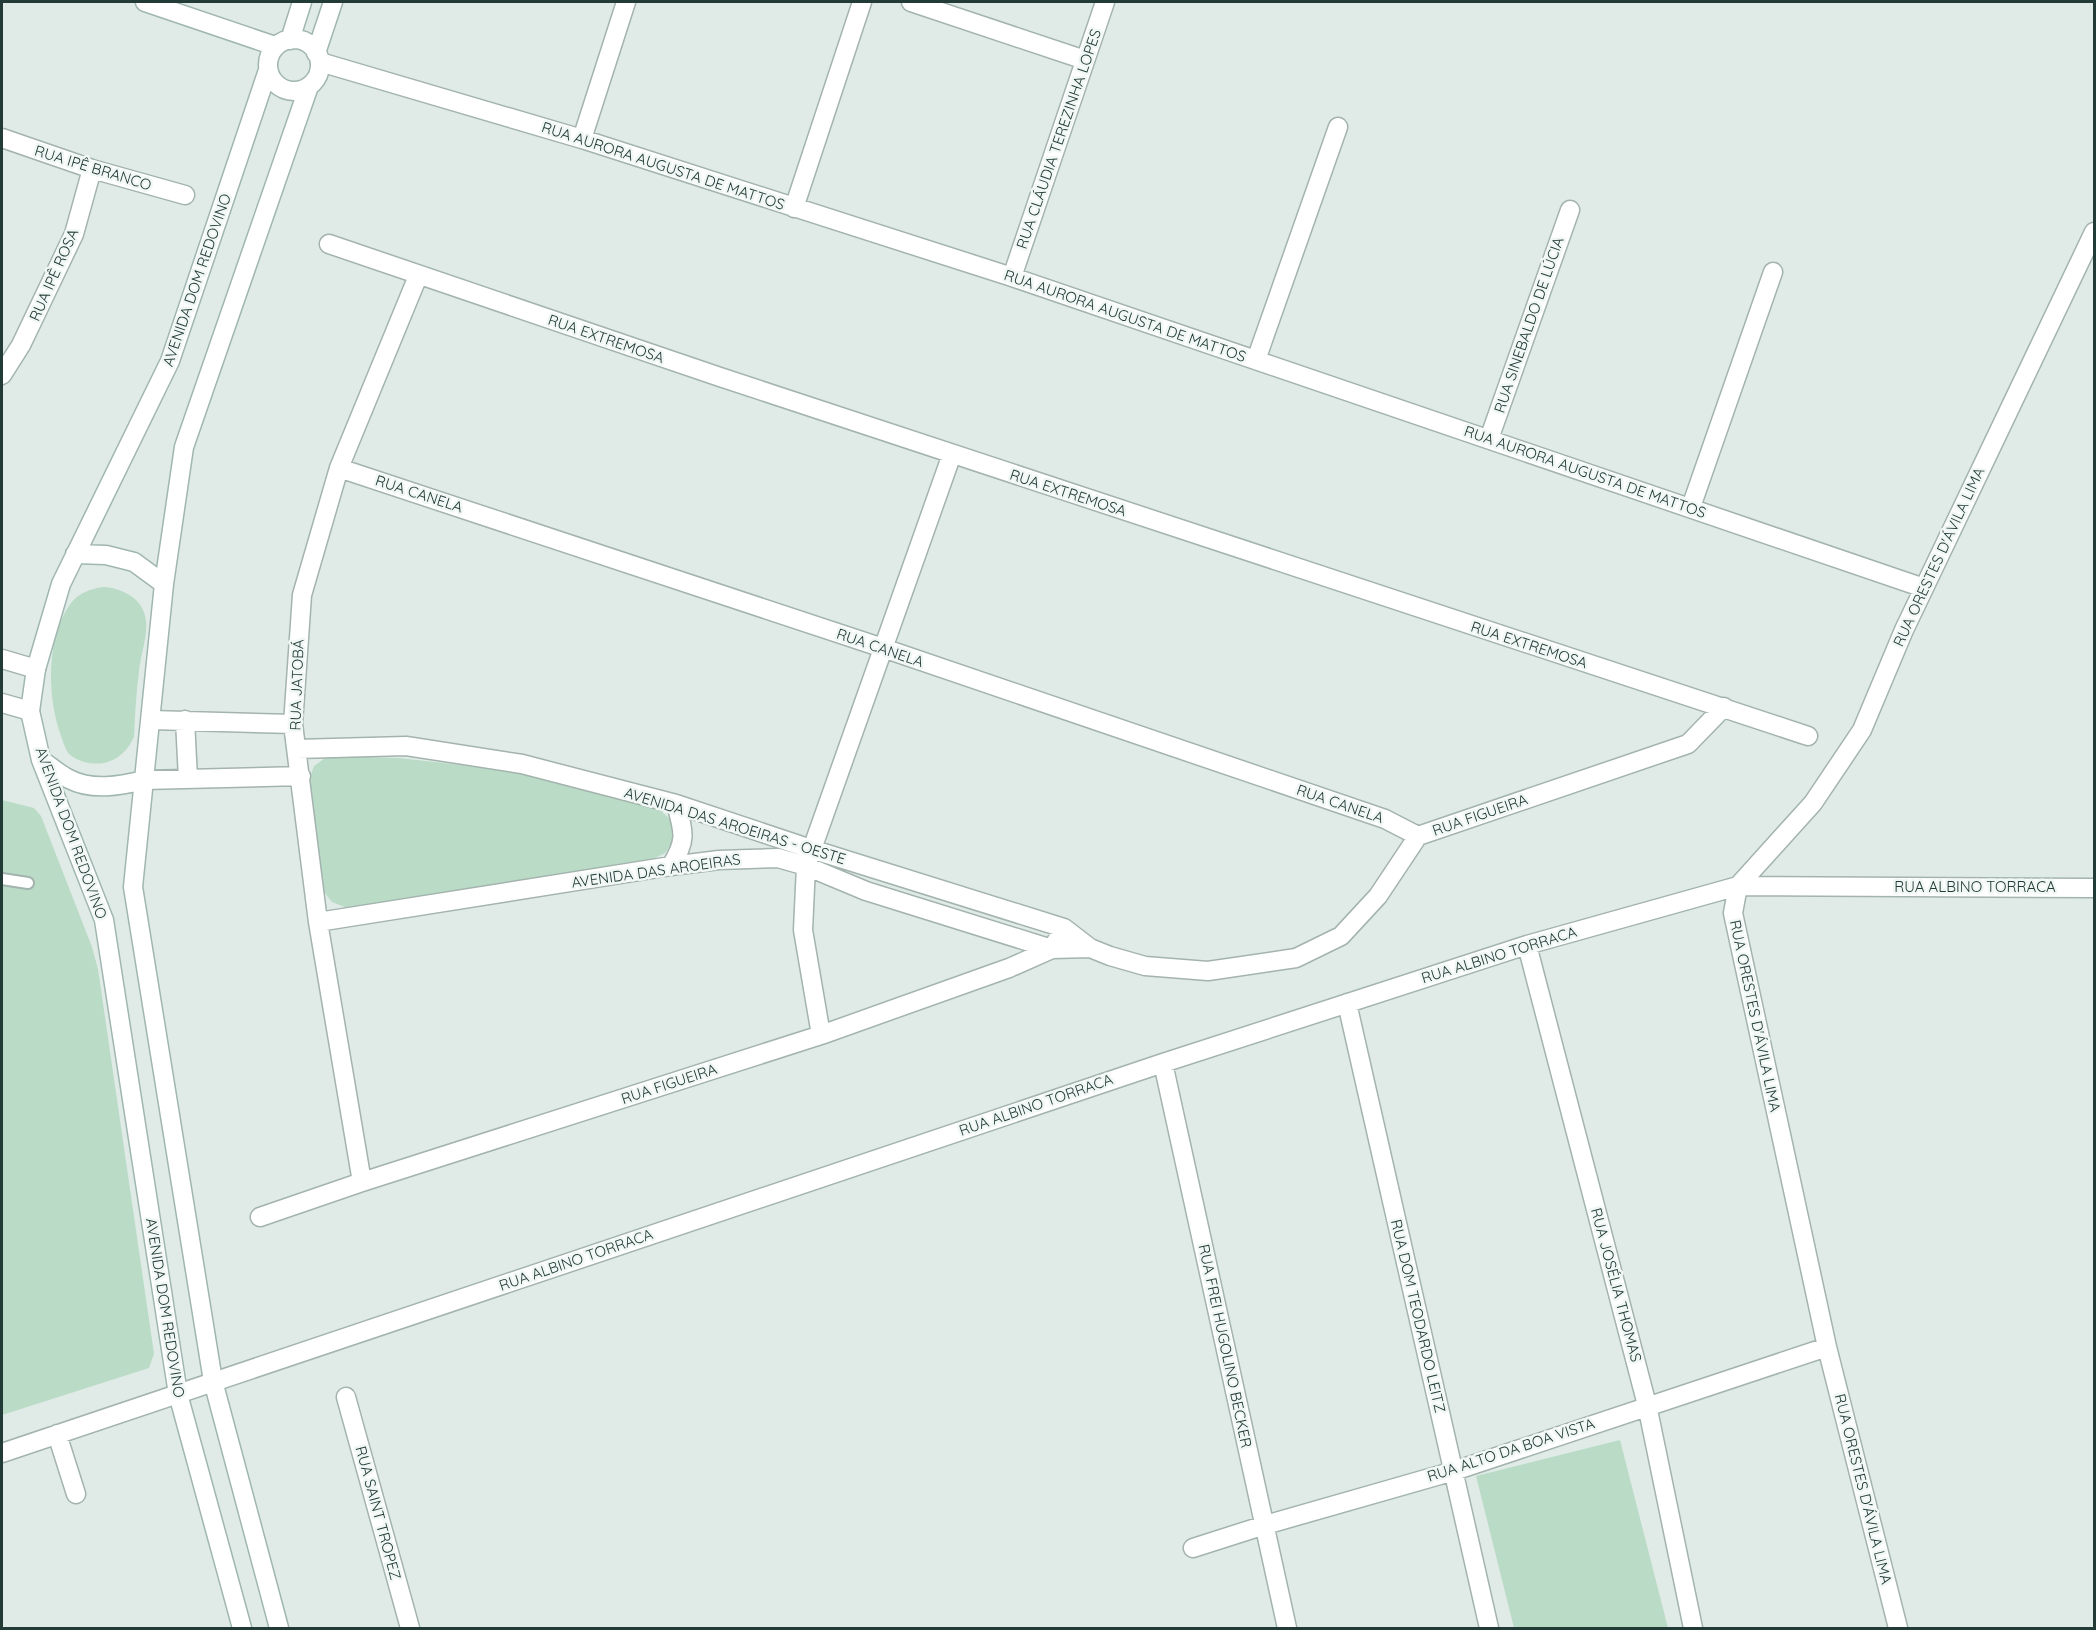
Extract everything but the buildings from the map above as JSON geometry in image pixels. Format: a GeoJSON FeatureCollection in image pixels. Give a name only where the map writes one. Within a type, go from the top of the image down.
{"type":"FeatureCollection","features":[{"type":"Feature","properties":{"kind":"street"},"geometry":{"type":"LineString","coordinates":[[145,2],[283,43],[305,42],[318,58]]}},
{"type":"Feature","properties":{"kind":"street"},"geometry":{"type":"LineString","coordinates":[[302,2],[283,43],[270,53],[268,70],[271,78],[284,89],[301,90],[315,80],[319,71],[318,58],[333,2]]}},
{"type":"Feature","properties":{"kind":"street"},"geometry":{"type":"LineString","coordinates":[[582,139],[626,2]]}},
{"type":"Feature","properties":{"kind":"street"},"geometry":{"type":"LineString","coordinates":[[794,208],[862,2]]}},
{"type":"Feature","properties":{"kind":"street"},"geometry":{"type":"LineString","coordinates":[[911,2],[1085,60]]}},
{"type":"Feature","properties":{"kind":"street","name":"RUA CLÁUDIA TEREZINHA LOPES"},"geometry":{"type":"LineString","coordinates":[[1012,277],[1105,2]]}},
{"type":"Feature","properties":{"kind":"street","name":"RUA AURORA AUGUSTA DE MATTOS"},"geometry":{"type":"LineString","coordinates":[[318,58],[582,139],[1012,277],[1924,588]]}},
{"type":"Feature","properties":{"kind":"street","name":"AVENIDA DOM REDOVINO"},"geometry":{"type":"LineString","coordinates":[[242,1629],[178,1394],[104,920],[41,760],[30,711],[36,669],[62,584],[170,361],[268,70]]}},
{"type":"Feature","properties":{"kind":"street"},"geometry":{"type":"LineString","coordinates":[[279,1629],[213,1381],[133,887],[164,584],[184,447],[309,86]]}},
{"type":"Feature","properties":{"kind":"street"},"geometry":{"type":"LineString","coordinates":[[1256,360],[1338,127]]}},
{"type":"Feature","properties":{"kind":"street","name":"RUA IPÊ BRANCO"},"geometry":{"type":"LineString","coordinates":[[2,138],[93,169],[185,195]]}},
{"type":"Feature","properties":{"kind":"street","name":"RUA IPÊ ROSA"},"geometry":{"type":"LineString","coordinates":[[2,375],[21,345],[74,234],[93,169]]}},
{"type":"Feature","properties":{"kind":"street","name":"RUA SINEBALDO DE LÚCIA"},"geometry":{"type":"LineString","coordinates":[[1489,439],[1570,210]]}},
{"type":"Feature","properties":{"kind":"street","name":"RUA ORESTES D'ÁVILA LIMA"},"geometry":{"type":"LineString","coordinates":[[1898,1629],[1827,1347],[1733,913],[1738,886],[1813,803],[1862,730],[1924,588],[2090,253],[2094,232]]}},
{"type":"Feature","properties":{"kind":"street","name":"RUA EXTREMOSA"},"geometry":{"type":"LineString","coordinates":[[329,244],[418,276],[952,454],[1808,736]]}},
{"type":"Feature","properties":{"kind":"street"},"geometry":{"type":"LineString","coordinates":[[1691,507],[1773,272]]}},
{"type":"Feature","properties":{"kind":"street","name":"RUA JATOBÁ"},"geometry":{"type":"LineString","coordinates":[[362,1182],[318,922],[293,724],[302,595],[339,468],[418,276]]}},
{"type":"Feature","properties":{"kind":"street"},"geometry":{"type":"LineString","coordinates":[[821,1035],[803,930],[808,858],[952,454]]}},
{"type":"Feature","properties":{"kind":"street","name":"RUA CANELA"},"geometry":{"type":"LineString","coordinates":[[339,468],[883,648],[1374,815],[1418,836]]}},
{"type":"Feature","properties":{"kind":"street"},"geometry":{"type":"LineString","coordinates":[[75,554],[106,555],[134,562],[164,584]]}},
{"type":"Feature","properties":{"kind":"street"},"geometry":{"type":"LineString","coordinates":[[2,659],[36,669]]}},
{"type":"Feature","properties":{"kind":"street"},"geometry":{"type":"LineString","coordinates":[[2,703],[30,711]]}},
{"type":"Feature","properties":{"kind":"street","name":"RUA FIGUEIRA"},"geometry":{"type":"LineString","coordinates":[[1090,948],[1145,966],[1208,971],[1296,958],[1341,936],[1378,896],[1418,836],[1688,744],[1724,707]]}},
{"type":"Feature","properties":{"kind":"street"},"geometry":{"type":"LineString","coordinates":[[151,720],[293,724]]}},
{"type":"Feature","properties":{"kind":"street"},"geometry":{"type":"LineString","coordinates":[[185,720],[188,779]]}},
{"type":"Feature","properties":{"kind":"street","name":"AVENIDA DAS AROEIRAS - OESTE"},"geometry":{"type":"LineString","coordinates":[[297,748],[406,746],[522,764],[676,804],[808,858],[1064,928],[1090,948]]}},
{"type":"Feature","properties":{"kind":"street"},"geometry":{"type":"LineString","coordinates":[[41,760],[69,779],[93,786],[144,780],[301,776]]}},
{"type":"Feature","properties":{"kind":"street"},"geometry":{"type":"LineString","coordinates":[[671,866],[682,847],[683,828],[676,804]]}},
{"type":"Feature","properties":{"kind":"street","name":"AVENIDA DAS AROEIRAS"},"geometry":{"type":"LineString","coordinates":[[318,922],[671,866],[719,860],[808,858],[866,891],[1052,949],[1090,948]]}},
{"type":"Feature","properties":{"kind":"street","name":"RUA ALBINO TORRACA"},"geometry":{"type":"LineString","coordinates":[[2,1453],[1163,1063],[1527,945],[1738,886],[2094,888]]}},
{"type":"Feature","properties":{"kind":"street"},"geometry":{"type":"LineString","coordinates":[[1052,949],[1064,928]]}},
{"type":"Feature","properties":{"kind":"street","name":"RUA JOSÉLIA THOMAS"},"geometry":{"type":"LineString","coordinates":[[1527,945],[1647,1405],[1693,1629]]}},
{"type":"Feature","properties":{"kind":"street","name":"RUA FIGUEIRA"},"geometry":{"type":"LineString","coordinates":[[260,1217],[362,1182],[821,1035],[1009,968],[1052,949]]}},
{"type":"Feature","properties":{"kind":"street","name":"RUA DOM TEODARDO LEITZ"},"geometry":{"type":"LineString","coordinates":[[1347,1003],[1489,1629]]}},
{"type":"Feature","properties":{"kind":"street","name":"RUA FREI HUGOLINO BECKER"},"geometry":{"type":"LineString","coordinates":[[1163,1063],[1287,1629]]}},
{"type":"Feature","properties":{"kind":"street","name":"RUA ALTO DA BOA VISTA"},"geometry":{"type":"LineString","coordinates":[[1193,1548],[1454,1471],[1827,1347]]}},
{"type":"Feature","properties":{"kind":"street","name":"RUA SAINT TROPEZ"},"geometry":{"type":"LineString","coordinates":[[346,1397],[410,1629]]}},
{"type":"Feature","properties":{"kind":"street"},"geometry":{"type":"LineString","coordinates":[[57,1434],[76,1494]]}},
{"type":"Feature","properties":{"kind":"lane"},"geometry":{"type":"LineString","coordinates":[[2,879],[28,883]]}},
{"type":"Feature","properties":{"kind":"green space"},"geometry":{"type":"Polygon","coordinates":[[[103,587],[125,592],[137,601],[144,613],[146,627],[138,680],[134,737],[126,750],[118,757],[109,762],[95,764],[77,759],[69,754],[65,747],[53,701],[51,666],[57,632],[71,603],[85,592],[103,587]]]}},
{"type":"Feature","properties":{"kind":"green space"},"geometry":{"type":"Polygon","coordinates":[[[328,756],[399,758],[479,767],[533,776],[602,792],[660,810],[671,820],[674,840],[665,853],[651,860],[347,908],[332,902],[324,892],[308,783],[314,766],[328,756]]]}},
{"type":"Feature","properties":{"kind":"green space"},"geometry":{"type":"Polygon","coordinates":[[[2,800],[34,808],[41,816],[92,947],[98,969],[154,1354],[149,1368],[2,1415],[2,800]]]}},
{"type":"Feature","properties":{"kind":"green space"},"geometry":{"type":"Polygon","coordinates":[[[1620,1440],[1668,1628],[1514,1628],[1476,1476],[1620,1440]]]}}]}
